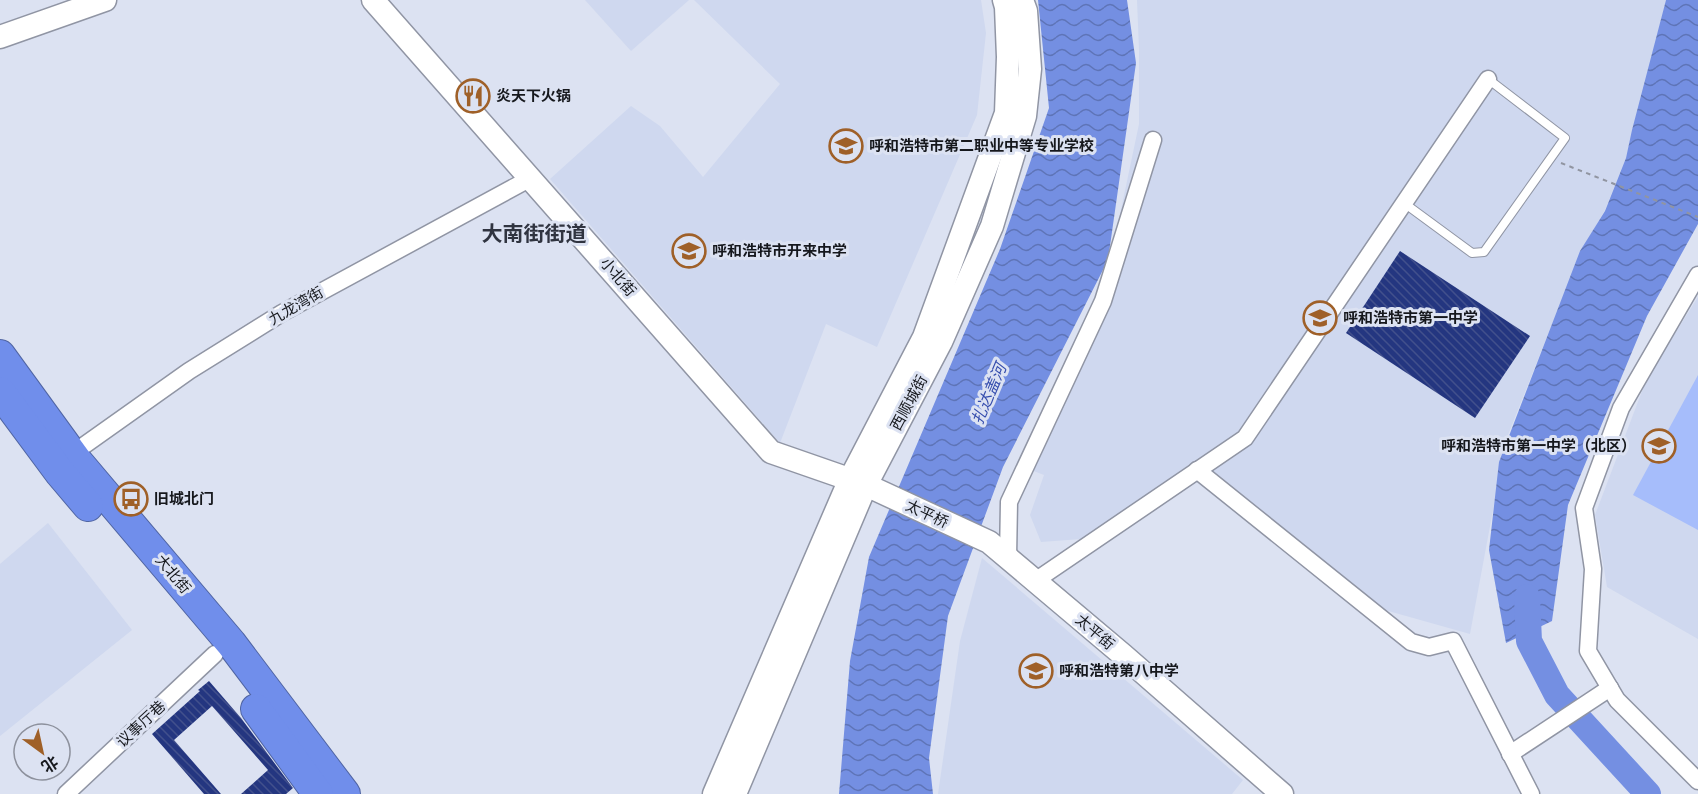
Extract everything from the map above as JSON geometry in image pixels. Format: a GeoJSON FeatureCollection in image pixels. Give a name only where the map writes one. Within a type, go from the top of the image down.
{"type":"FeatureCollection","features":[{"type":"Feature","properties":{"kind":"highway","name":"大北街"},"geometry":{"type":"LineString","coordinates":[[0,355],[72,454],[231,642],[345,794]]}},
{"type":"Feature","properties":{"kind":"highway","name":"大北街"},"geometry":{"type":"LineString","coordinates":[[0,392],[60,473],[215,654],[318,794]]}},
{"type":"Feature","properties":{"kind":"main road"},"geometry":{"type":"LineString","coordinates":[[0,26],[77,0]]}},
{"type":"Feature","properties":{"kind":"main road"},"geometry":{"type":"LineString","coordinates":[[0,37],[105,0]]}},
{"type":"Feature","properties":{"kind":"main road","name":"小北街"},"geometry":{"type":"LineString","coordinates":[[373,0],[771,452],[858,482]]}},
{"type":"Feature","properties":{"kind":"main road","name":"西顺城街"},"geometry":{"type":"LineString","coordinates":[[714,794],[924,337],[1006,113],[1008,57],[1004,0]]}},
{"type":"Feature","properties":{"kind":"main road","name":"西顺城街"},"geometry":{"type":"LineString","coordinates":[[735,794],[858,482],[941,342],[992,226],[1025,116],[1030,69],[1026,11],[1022,0]]}},
{"type":"Feature","properties":{"kind":"main road","name":"太平桥"},"geometry":{"type":"LineString","coordinates":[[858,482],[989,542]]}},
{"type":"Feature","properties":{"kind":"main road","name":"太平街"},"geometry":{"type":"LineString","coordinates":[[989,542],[1281,794]]}},
{"type":"Feature","properties":{"kind":"street"},"geometry":{"type":"LineString","coordinates":[[1035,581],[1245,438],[1488,79]]}},
{"type":"Feature","properties":{"kind":"street"},"geometry":{"type":"LineString","coordinates":[[1008,558],[1010,502],[1102,301],[1153,140]]}},
{"type":"Feature","properties":{"kind":"street","name":"九龙湾街"},"geometry":{"type":"LineString","coordinates":[[72,454],[189,371],[282,313],[531,178]]}},
{"type":"Feature","properties":{"kind":"street"},"geometry":{"type":"LineString","coordinates":[[1698,275],[1621,408],[1584,508],[1593,569],[1588,651],[1617,700],[1698,781]]}},
{"type":"Feature","properties":{"kind":"street"},"geometry":{"type":"LineString","coordinates":[[1197,470],[1411,642],[1429,647],[1453,641],[1531,794]]}},
{"type":"Feature","properties":{"kind":"street","name":"议事厅巷"},"geometry":{"type":"LineString","coordinates":[[66,794],[215,654]]}},
{"type":"Feature","properties":{"kind":"street"},"geometry":{"type":"LineString","coordinates":[[1510,754],[1610,688]]}},
{"type":"Feature","properties":{"kind":"lane"},"geometry":{"type":"LineString","coordinates":[[1404,203],[1472,253],[1484,252],[1565,138],[1488,79]]}},
{"type":"Feature","properties":{"kind":"path"},"geometry":{"type":"LineString","coordinates":[[1565,165],[1698,217]]}},
{"type":"Feature","properties":{"kind":"shaded area"},"geometry":{"type":"Polygon","coordinates":[[[585,0],[689,0],[631,51],[585,0]]]}},
{"type":"Feature","properties":{"kind":"shaded area","name":"呼和浩特市第二职业中等专业学校"},"geometry":{"type":"Polygon","coordinates":[[[694,0],[981,0],[986,33],[977,115],[877,347],[826,324],[780,443],[550,179],[631,106],[660,126],[703,177],[780,84],[694,0]]]}},
{"type":"Feature","properties":{"kind":"shaded area","name":"呼和浩特市第一中学"},"geometry":{"type":"Polygon","coordinates":[[[1137,0],[1666,0],[1626,158],[1605,210],[1581,251],[1506,440],[1470,634],[1367,605],[1209,472],[1233,439],[1081,539],[1041,542],[1030,515],[1044,475],[1018,465],[1109,267],[1139,124],[1137,0]]]}},
{"type":"Feature","properties":{"kind":"shaded area","name":"呼和浩特市第一中学（北区）"},"geometry":{"type":"Polygon","coordinates":[[[1698,297],[1698,639],[1607,587],[1595,515],[1647,378],[1698,297]]]}},
{"type":"Feature","properties":{"kind":"shaded area"},"geometry":{"type":"Polygon","coordinates":[[[1698,375],[1698,530],[1633,495],[1698,375]]]}},
{"type":"Feature","properties":{"kind":"shaded area"},"geometry":{"type":"Polygon","coordinates":[[[48,523],[132,630],[17,722],[12,722],[12,726],[0,736],[0,564],[48,523]]]}},
{"type":"Feature","properties":{"kind":"shaded area","name":"呼和浩特第八中学"},"geometry":{"type":"Polygon","coordinates":[[[982,558],[1243,780],[1232,794],[938,794],[960,641],[982,558]]]}},
{"type":"Feature","properties":{"kind":"water","name":"扎达盖河"},"geometry":{"type":"Polygon","coordinates":[[[1038,0],[1127,0],[1136,63],[1108,260],[1003,467],[948,616],[929,758],[933,794],[839,794],[850,661],[869,557],[1000,249],[1049,108],[1038,0]]]}},
{"type":"Feature","properties":{"kind":"water"},"geometry":{"type":"Polygon","coordinates":[[[1666,0],[1698,0],[1698,224],[1647,316],[1568,505],[1552,621],[1506,643],[1489,550],[1499,462],[1580,251],[1605,211],[1626,158],[1666,0]]]}},
{"type":"Feature","properties":{"kind":"building"},"geometry":{"type":"Polygon","coordinates":[[[1400,251],[1530,336],[1475,418],[1346,333],[1400,251]]]}},
{"type":"Feature","properties":{"kind":"building"},"geometry":{"type":"Polygon","coordinates":[[[209,681],[241,718],[293,788],[286,794],[241,794],[268,770],[212,706],[174,740],[221,794],[204,794],[152,734],[209,681]]]}},
{"type":"Feature","properties":{"kind":"waterway"},"geometry":{"type":"LineString","coordinates":[[1527,597],[1529,641],[1557,695],[1648,794]]}},
{"type":"Feature","properties":{"kind":"place","name":"炎天下火锅"},"geometry":{"type":"Point","coordinates":[473,96]}},
{"type":"Feature","properties":{"kind":"place","name":"呼和浩特市第二职业中等专业学校"},"geometry":{"type":"Point","coordinates":[846,146]}},
{"type":"Feature","properties":{"kind":"place","name":"呼和浩特市开来中学"},"geometry":{"type":"Point","coordinates":[689,251]}},
{"type":"Feature","properties":{"kind":"place","name":"呼和浩特市第一中学"},"geometry":{"type":"Point","coordinates":[1320,318]}},
{"type":"Feature","properties":{"kind":"place","name":"呼和浩特市第一中学（北区）"},"geometry":{"type":"Point","coordinates":[1659,446]}},
{"type":"Feature","properties":{"kind":"place","name":"旧城北门"},"geometry":{"type":"Point","coordinates":[131,499]}},
{"type":"Feature","properties":{"kind":"place","name":"呼和浩特第八中学"},"geometry":{"type":"Point","coordinates":[1036,671]}},
{"type":"Feature","properties":{"kind":"district","name":"大南街街道"},"geometry":{"type":"Point","coordinates":[534,233]}}]}
